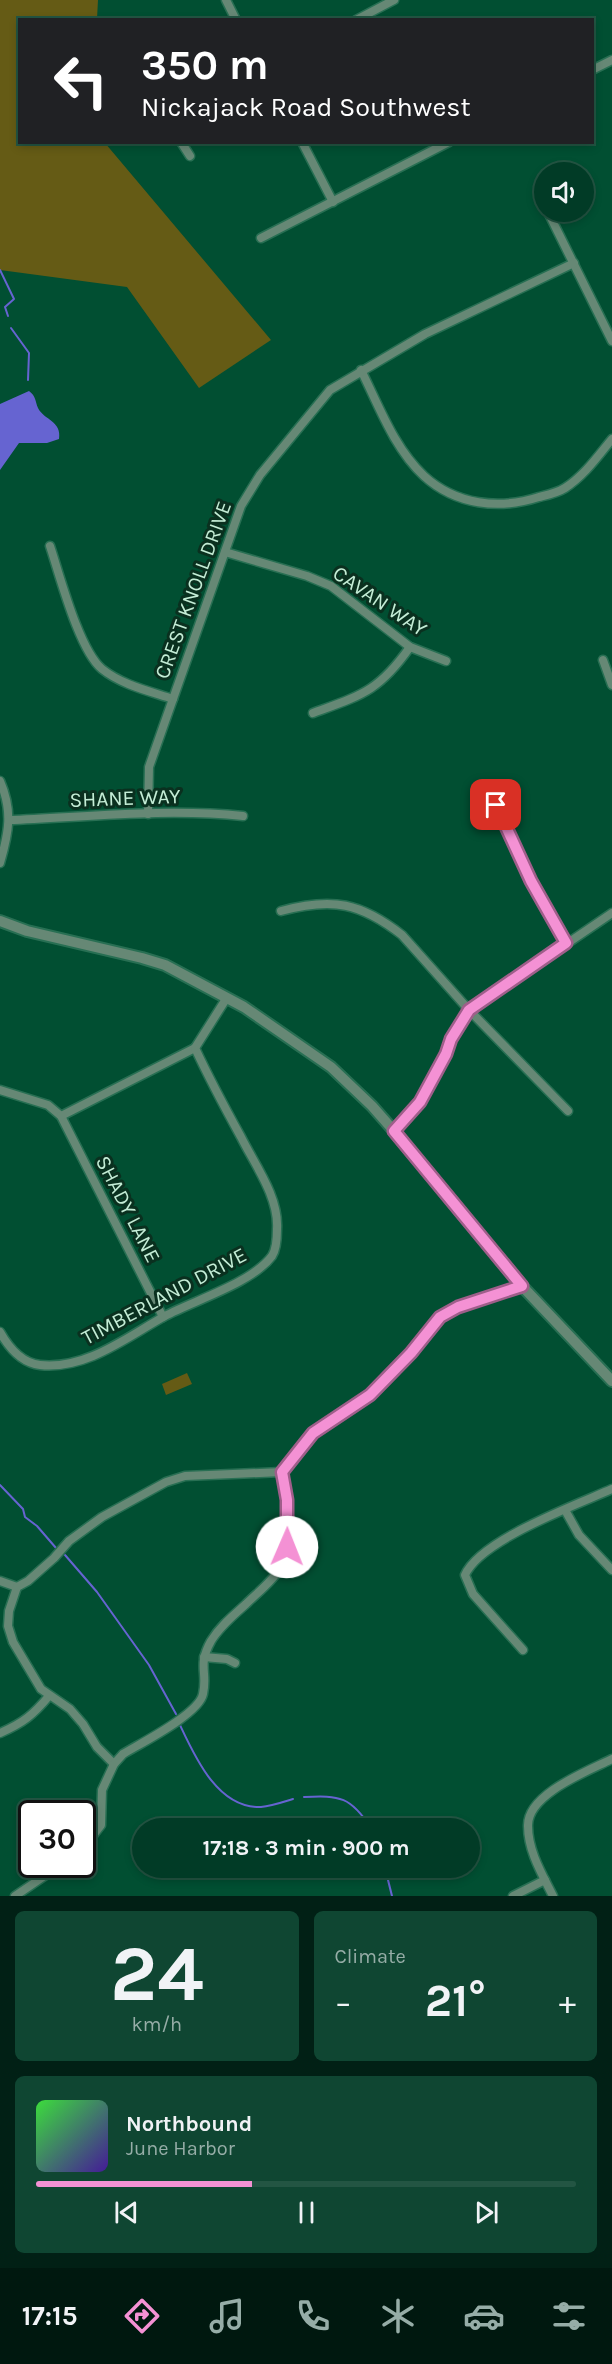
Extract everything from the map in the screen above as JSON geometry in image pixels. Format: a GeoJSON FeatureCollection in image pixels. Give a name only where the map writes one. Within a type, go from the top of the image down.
{"type":"FeatureCollection","features":[{"type":"Feature","properties":{"kind":"street"},"geometry":{"type":"LineString","coordinates":[[226,0],[235,18]]}},
{"type":"Feature","properties":{"kind":"street"},"geometry":{"type":"LineString","coordinates":[[360,18],[394,0]]}},
{"type":"Feature","properties":{"kind":"street"},"geometry":{"type":"LineString","coordinates":[[594,69],[612,60]]}},
{"type":"Feature","properties":{"kind":"street"},"geometry":{"type":"LineString","coordinates":[[181,144],[190,156]]}},
{"type":"Feature","properties":{"kind":"street"},"geometry":{"type":"LineString","coordinates":[[303,144],[333,202]]}},
{"type":"Feature","properties":{"kind":"street"},"geometry":{"type":"LineString","coordinates":[[261,238],[445,144]]}},
{"type":"Feature","properties":{"kind":"street"},"geometry":{"type":"LineString","coordinates":[[553,222],[612,341]]}},
{"type":"Feature","properties":{"kind":"street","name":"CREST KNOLL DRIVE"},"geometry":{"type":"LineString","coordinates":[[148,814],[149,767],[241,506],[260,475],[330,390],[425,334],[574,263]]}},
{"type":"Feature","properties":{"kind":"street"},"geometry":{"type":"LineString","coordinates":[[361,370],[406,456],[423,475],[442,490],[480,503],[500,506],[562,490],[581,475],[612,439]]}},
{"type":"Feature","properties":{"kind":"street"},"geometry":{"type":"LineString","coordinates":[[50,546],[83,641],[93,660],[122,682],[173,699]]}},
{"type":"Feature","properties":{"kind":"street","name":"CAVAN WAY"},"geometry":{"type":"LineString","coordinates":[[225,552],[307,576],[331,586],[410,647],[446,661]]}},
{"type":"Feature","properties":{"kind":"street"},"geometry":{"type":"LineString","coordinates":[[313,713],[358,697],[379,684],[395,669],[410,647]]}},
{"type":"Feature","properties":{"kind":"street"},"geometry":{"type":"LineString","coordinates":[[603,660],[612,685]]}},
{"type":"Feature","properties":{"kind":"street"},"geometry":{"type":"LineString","coordinates":[[0,781],[7,799],[9,820],[0,863]]}},
{"type":"Feature","properties":{"kind":"street"},"geometry":{"type":"LineString","coordinates":[[496,805],[531,881],[566,943]]}},
{"type":"Feature","properties":{"kind":"street","name":"SHANE WAY"},"geometry":{"type":"LineString","coordinates":[[9,820],[148,814],[220,813],[243,816]]}},
{"type":"Feature","properties":{"kind":"street"},"geometry":{"type":"LineString","coordinates":[[281,911],[322,904],[348,904],[373,915],[402,935],[469,1010],[568,1111]]}},
{"type":"Feature","properties":{"kind":"street"},"geometry":{"type":"LineString","coordinates":[[394,1131],[420,1102],[446,1054],[451,1039],[469,1010],[612,913]]}},
{"type":"Feature","properties":{"kind":"street"},"geometry":{"type":"LineString","coordinates":[[0,921],[27,931],[165,965],[244,1007],[331,1067],[372,1106],[522,1286],[612,1381]]}},
{"type":"Feature","properties":{"kind":"street"},"geometry":{"type":"LineString","coordinates":[[0,1090],[48,1105],[62,1116],[195,1048],[226,999]]}},
{"type":"Feature","properties":{"kind":"street","name":"TIMBERLAND DRIVE"},"geometry":{"type":"LineString","coordinates":[[1,1334],[23,1360],[37,1365],[78,1361],[113,1347],[163,1317],[228,1286],[257,1270],[273,1254],[277,1229],[276,1211],[262,1177],[195,1048]]}},
{"type":"Feature","properties":{"kind":"street","name":"SHADY LANE"},"geometry":{"type":"LineString","coordinates":[[62,1116],[163,1317]]}},
{"type":"Feature","properties":{"kind":"street"},"geometry":{"type":"LineString","coordinates":[[96,1832],[101,1825],[102,1790],[114,1764],[123,1754],[194,1708],[203,1695],[204,1657],[219,1630],[282,1567],[288,1532],[287,1500],[282,1472],[313,1433],[370,1395],[411,1353],[440,1317],[458,1307],[522,1286]]}},
{"type":"Feature","properties":{"kind":"street"},"geometry":{"type":"LineString","coordinates":[[114,1764],[98,1747],[70,1708],[41,1689],[13,1642],[8,1626],[12,1596],[17,1587],[28,1581],[54,1558],[69,1541],[102,1517],[166,1482],[185,1476],[282,1472]]}},
{"type":"Feature","properties":{"kind":"street"},"geometry":{"type":"LineString","coordinates":[[523,1650],[473,1594],[465,1575],[468,1567],[502,1540],[612,1489]]}},
{"type":"Feature","properties":{"kind":"street"},"geometry":{"type":"LineString","coordinates":[[565,1509],[579,1535],[612,1570]]}},
{"type":"Feature","properties":{"kind":"street"},"geometry":{"type":"LineString","coordinates":[[0,1581],[17,1587]]}},
{"type":"Feature","properties":{"kind":"street"},"geometry":{"type":"LineString","coordinates":[[204,1657],[227,1659],[235,1663]]}},
{"type":"Feature","properties":{"kind":"street"},"geometry":{"type":"LineString","coordinates":[[0,1733],[32,1716],[50,1696]]}},
{"type":"Feature","properties":{"kind":"street"},"geometry":{"type":"LineString","coordinates":[[553,1896],[536,1863],[530,1840],[527,1824],[532,1810],[540,1800],[556,1788],[612,1759]]}},
{"type":"Feature","properties":{"kind":"street"},"geometry":{"type":"LineString","coordinates":[[15,1896],[41,1878]]}},
{"type":"Feature","properties":{"kind":"street"},"geometry":{"type":"LineString","coordinates":[[513,1896],[545,1880]]}},
{"type":"Feature","properties":{"kind":"shaded area"},"geometry":{"type":"Polygon","coordinates":[[[0,0],[98,0],[97,18],[18,18],[18,144],[106,144],[271,340],[199,388],[127,287],[0,270],[0,0]]]}},
{"type":"Feature","properties":{"kind":"shaded area"},"geometry":{"type":"Polygon","coordinates":[[[29,391],[41,412],[58,428],[59,439],[47,443],[19,443],[0,470],[0,404],[29,391]]]}},
{"type":"Feature","properties":{"kind":"shaded area"},"geometry":{"type":"Polygon","coordinates":[[[187,1373],[192,1384],[166,1395],[162,1384],[187,1373]]]}},
{"type":"Feature","properties":{"kind":"waterway"},"geometry":{"type":"LineString","coordinates":[[0,270],[14,299],[5,307],[8,316]]}},
{"type":"Feature","properties":{"kind":"waterway"},"geometry":{"type":"LineString","coordinates":[[11,328],[29,353],[28,380]]}},
{"type":"Feature","properties":{"kind":"waterway"},"geometry":{"type":"LineString","coordinates":[[0,1485],[23,1509],[25,1517],[37,1526],[56,1548]]}},
{"type":"Feature","properties":{"kind":"waterway"},"geometry":{"type":"LineString","coordinates":[[65,1555],[97,1592],[149,1665],[176,1714]]}},
{"type":"Feature","properties":{"kind":"waterway"},"geometry":{"type":"LineString","coordinates":[[180,1725],[210,1779],[232,1800],[261,1807],[293,1799]]}},
{"type":"Feature","properties":{"kind":"waterway"},"geometry":{"type":"LineString","coordinates":[[304,1797],[343,1800],[351,1804],[364,1818]]}},
{"type":"Feature","properties":{"kind":"waterway"},"geometry":{"type":"LineString","coordinates":[[388,1878],[392,1896]]}},
{"type":"Feature","properties":{"kind":"route"},"geometry":{"type":"LineString","coordinates":[[287,1547],[287,1500],[282,1472],[313,1433],[370,1395],[411,1353],[440,1317],[458,1307],[522,1286],[394,1131],[420,1102],[433,1081],[451,1039],[469,1010],[566,943],[531,881],[496,805]]}}]}
